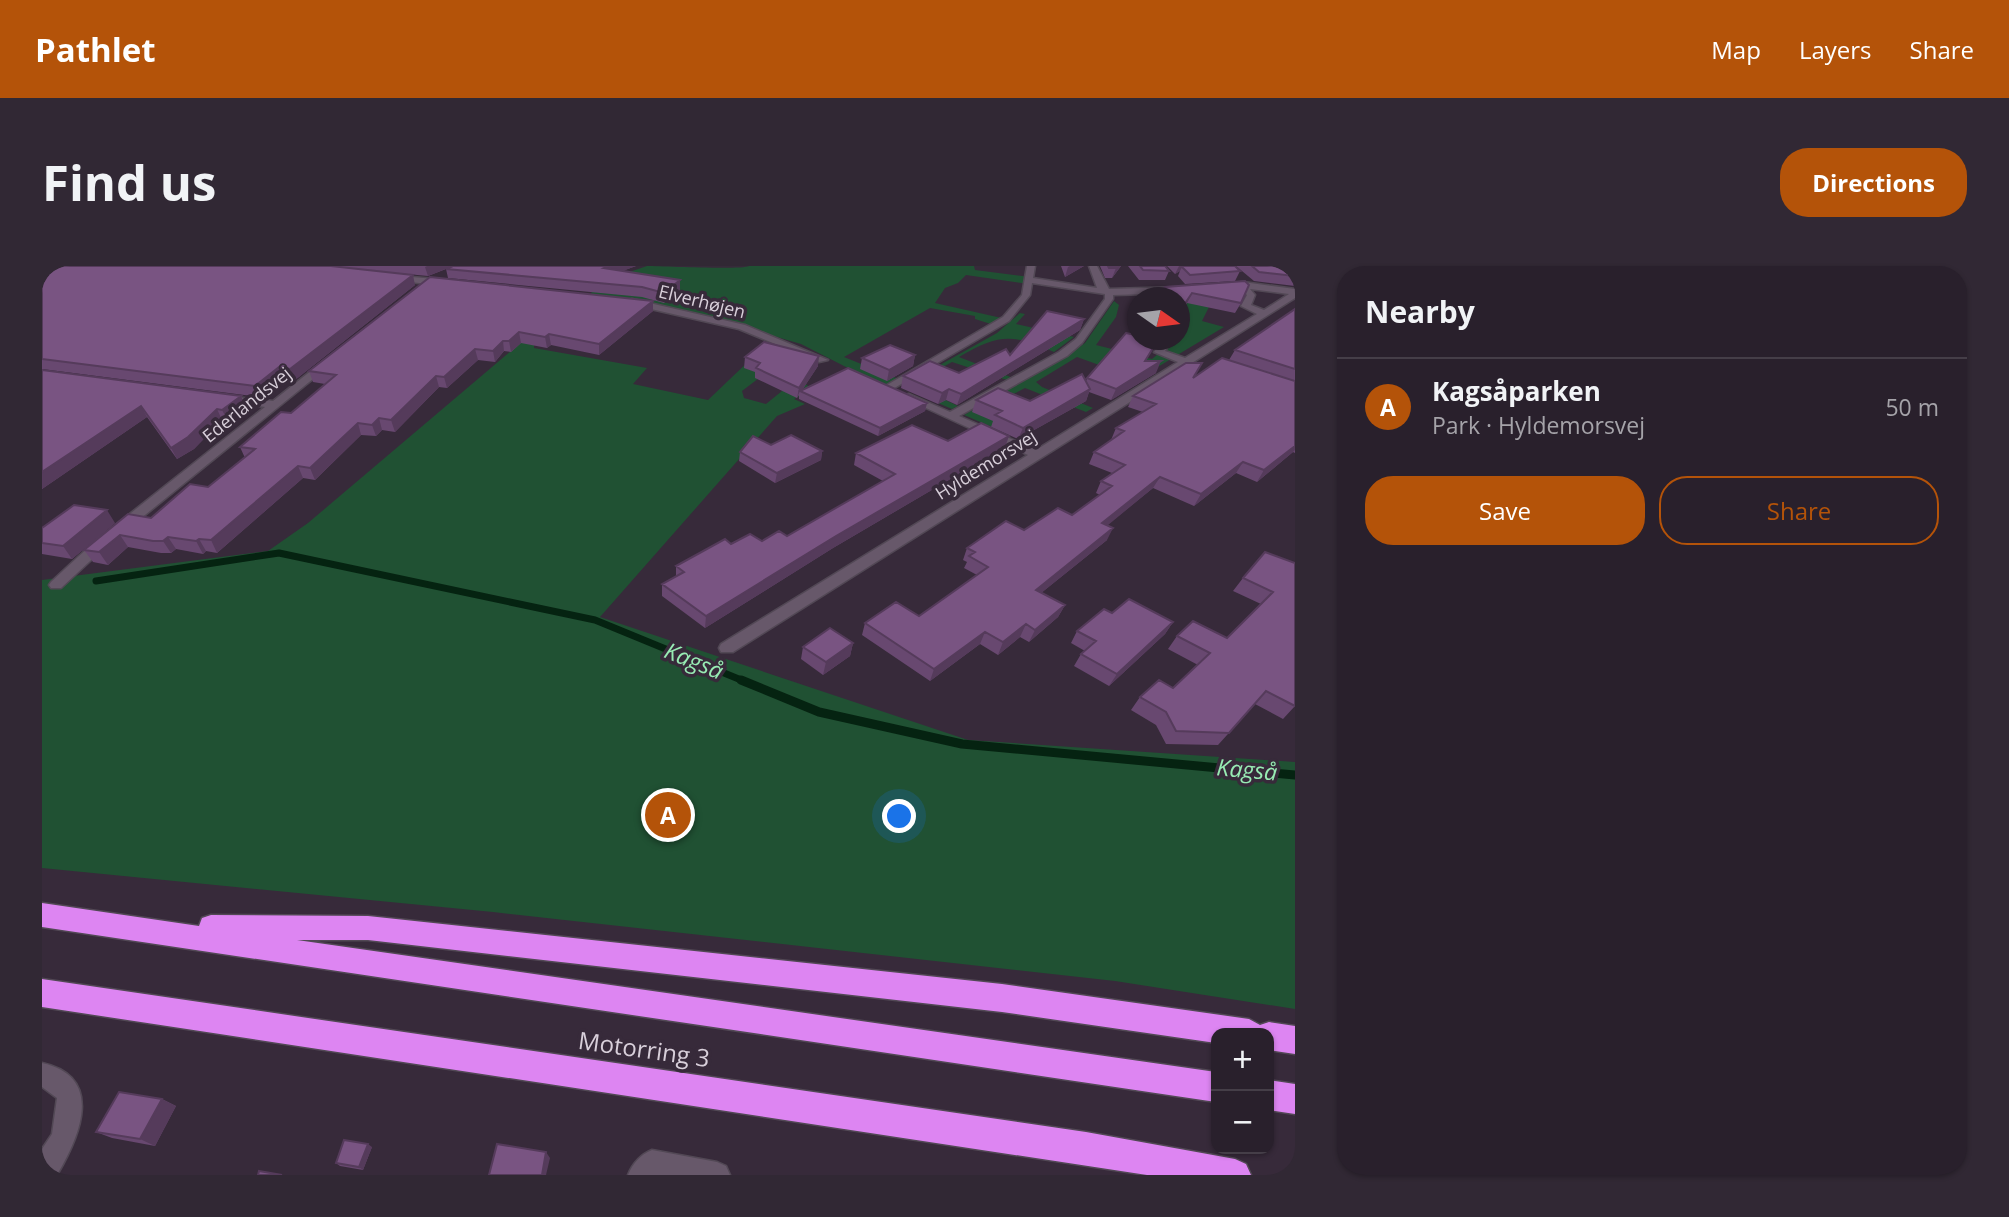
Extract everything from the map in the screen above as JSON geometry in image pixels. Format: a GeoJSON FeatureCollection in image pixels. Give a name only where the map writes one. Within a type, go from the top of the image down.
{"type":"FeatureCollection","features":[{"type":"Feature","properties":{"kind":"highway"},"geometry":{"type":"LineString","coordinates":[[42,915],[1211,1086]]}},
{"type":"Feature","properties":{"kind":"highway"},"geometry":{"type":"LineString","coordinates":[[138,927],[368,928],[1002,998],[1214,1028]]}},
{"type":"Feature","properties":{"kind":"highway","name":"Motorring 3"},"geometry":{"type":"LineString","coordinates":[[42,993],[1086,1147],[1236,1175]]}},
{"type":"Feature","properties":{"kind":"highway"},"geometry":{"type":"LineString","coordinates":[[1274,1037],[1295,1040]]}},
{"type":"Feature","properties":{"kind":"highway"},"geometry":{"type":"LineString","coordinates":[[1274,1096],[1295,1099]]}},
{"type":"Feature","properties":{"kind":"street"},"geometry":{"type":"LineString","coordinates":[[887,388],[999,325],[1017,310],[1027,295],[1031,266]]}},
{"type":"Feature","properties":{"kind":"street"},"geometry":{"type":"LineString","coordinates":[[950,416],[1063,354],[1079,341],[1109,299],[1093,266]]}},
{"type":"Feature","properties":{"kind":"street"},"geometry":{"type":"LineString","coordinates":[[419,289],[446,273]]}},
{"type":"Feature","properties":{"kind":"street"},"geometry":{"type":"LineString","coordinates":[[1236,273],[1251,295],[1246,306],[1264,313]]}},
{"type":"Feature","properties":{"kind":"street"},"geometry":{"type":"LineString","coordinates":[[377,276],[456,284]]}},
{"type":"Feature","properties":{"kind":"street"},"geometry":{"type":"LineString","coordinates":[[1031,280],[1106,292],[1127,293]]}},
{"type":"Feature","properties":{"kind":"street"},"geometry":{"type":"LineString","coordinates":[[1174,282],[1179,287]]}},
{"type":"Feature","properties":{"kind":"street"},"geometry":{"type":"LineString","coordinates":[[1209,287],[1247,286],[1295,293]]}},
{"type":"Feature","properties":{"kind":"street"},"geometry":{"type":"LineString","coordinates":[[1190,289],[1195,289]]}},
{"type":"Feature","properties":{"kind":"street","name":"Hyldemorsvej"},"geometry":{"type":"LineString","coordinates":[[727,648],[1036,454],[1197,359],[1295,293]]}},
{"type":"Feature","properties":{"kind":"street","name":"Elverhøjen"},"geometry":{"type":"LineString","coordinates":[[615,300],[676,310],[738,326],[823,360]]}},
{"type":"Feature","properties":{"kind":"street"},"geometry":{"type":"LineString","coordinates":[[1160,350],[1159,352],[1197,359]]}},
{"type":"Feature","properties":{"kind":"street","name":"Ederlandsvej"},"geometry":{"type":"LineString","coordinates":[[56,585],[98,546],[337,356]]}},
{"type":"Feature","properties":{"kind":"street"},"geometry":{"type":"LineString","coordinates":[[872,382],[1036,454]]}},
{"type":"Feature","properties":{"kind":"street"},"geometry":{"type":"LineString","coordinates":[[211,396],[275,405]]}},
{"type":"Feature","properties":{"kind":"street"},"geometry":{"type":"LineString","coordinates":[[42,1075],[51,1077],[70,1093],[64,1138],[42,1174]]}},
{"type":"Feature","properties":{"kind":"street"},"geometry":{"type":"LineString","coordinates":[[641,1175],[652,1163],[717,1175]]}},
{"type":"Feature","properties":{"kind":"green space"},"geometry":{"type":"Polygon","coordinates":[[[647,266],[974,266],[975,270],[1031,277],[1029,284],[966,275],[958,283],[945,288],[935,303],[1006,319],[997,326],[975,319],[975,316],[930,308],[844,357],[901,380],[887,388],[801,344],[738,326],[588,297],[600,282],[647,266]]]}},
{"type":"Feature","properties":{"kind":"green space"},"geometry":{"type":"Polygon","coordinates":[[[1190,297],[1212,301],[1202,321],[1224,327],[1190,347],[1190,297]]]}},
{"type":"Feature","properties":{"kind":"green space"},"geometry":{"type":"Polygon","coordinates":[[[570,301],[534,344],[534,348],[647,368],[633,384],[708,400],[752,358],[763,375],[742,391],[744,398],[766,404],[798,378],[812,389],[794,399],[805,404],[777,416],[600,617],[968,740],[1295,762],[1295,1009],[1115,981],[493,912],[42,868],[42,580],[268,551],[308,523],[570,301]]]}},
{"type":"Feature","properties":{"kind":"green space"},"geometry":{"type":"Polygon","coordinates":[[[1114,301],[1119,305],[1116,317],[1096,345],[1152,359],[1158,354],[1171,359],[1138,379],[1077,357],[1036,382],[1093,408],[1086,412],[1025,388],[977,413],[1034,440],[1020,439],[964,415],[1085,343],[1114,301]]]}},
{"type":"Feature","properties":{"kind":"green space"},"geometry":{"type":"Polygon","coordinates":[[[1020,313],[1025,314],[1016,324],[1074,337],[1054,352],[1017,339],[1006,339],[985,344],[959,357],[1013,378],[1007,380],[952,362],[912,384],[958,406],[952,409],[905,389],[904,385],[997,333],[1020,313]]]}},
{"type":"Feature","properties":{"kind":"green space"},"geometry":{"type":"Polygon","coordinates":[[[1165,350],[1186,350],[1174,357],[1165,350]]]}},
{"type":"Feature","properties":{"kind":"building"},"geometry":{"type":"Polygon","coordinates":[[[42,266],[331,266],[413,275],[290,369],[279,367],[255,386],[42,359],[42,266]]]}},
{"type":"Feature","properties":{"kind":"building"},"geometry":{"type":"Polygon","coordinates":[[[453,266],[609,266],[604,268],[680,280],[664,293],[642,287],[446,269],[453,266]]]}},
{"type":"Feature","properties":{"kind":"building"},"geometry":{"type":"Polygon","coordinates":[[[1140,266],[1165,266],[1169,271],[1143,270],[1140,266]]]}},
{"type":"Feature","properties":{"kind":"building"},"geometry":{"type":"Polygon","coordinates":[[[1183,266],[1235,266],[1240,271],[1190,275],[1183,266]]]}},
{"type":"Feature","properties":{"kind":"building"},"geometry":{"type":"Polygon","coordinates":[[[1252,266],[1295,266],[1295,276],[1259,272],[1252,266]]]}},
{"type":"Feature","properties":{"kind":"building"},"geometry":{"type":"Polygon","coordinates":[[[430,277],[653,301],[599,344],[549,334],[545,337],[519,332],[509,341],[503,341],[493,351],[475,349],[444,377],[436,376],[391,420],[379,418],[372,425],[358,423],[310,468],[298,466],[211,540],[168,537],[163,541],[153,541],[120,535],[99,552],[84,550],[128,514],[151,518],[190,484],[208,487],[255,449],[240,447],[281,412],[291,413],[336,375],[309,371],[430,277]]]}},
{"type":"Feature","properties":{"kind":"building"},"geometry":{"type":"Polygon","coordinates":[[[1245,281],[1249,285],[1241,303],[1192,293],[1190,296],[1190,287],[1165,287],[1245,281]]]}},
{"type":"Feature","properties":{"kind":"building"},"geometry":{"type":"Polygon","coordinates":[[[1295,309],[1295,369],[1235,350],[1295,309]]]}},
{"type":"Feature","properties":{"kind":"building"},"geometry":{"type":"Polygon","coordinates":[[[1047,311],[1084,319],[961,394],[949,389],[942,393],[903,376],[930,361],[959,373],[1006,349],[1010,355],[1047,311]]]}},
{"type":"Feature","properties":{"kind":"building"},"geometry":{"type":"Polygon","coordinates":[[[1126,333],[1127,350],[1152,350],[1145,361],[1161,361],[1116,389],[1087,378],[1126,333]]]}},
{"type":"Feature","properties":{"kind":"building"},"geometry":{"type":"Polygon","coordinates":[[[764,342],[819,356],[799,388],[756,368],[760,363],[745,357],[764,342]]]}},
{"type":"Feature","properties":{"kind":"building"},"geometry":{"type":"Polygon","coordinates":[[[890,345],[915,355],[889,370],[862,358],[890,345]]]}},
{"type":"Feature","properties":{"kind":"building"},"geometry":{"type":"Polygon","coordinates":[[[1222,358],[1295,381],[1295,446],[1264,470],[1243,462],[1201,494],[1160,477],[1102,523],[1113,528],[1036,590],[1065,605],[1035,630],[1026,624],[1003,642],[985,632],[934,669],[865,623],[896,602],[919,616],[988,567],[969,556],[975,552],[967,548],[1006,521],[1024,530],[1058,508],[1072,515],[1112,486],[1101,481],[1125,465],[1094,452],[1124,431],[1116,428],[1156,404],[1133,396],[1186,363],[1202,363],[1193,378],[1222,358]]]}},
{"type":"Feature","properties":{"kind":"building"},"geometry":{"type":"Polygon","coordinates":[[[848,368],[927,403],[880,428],[800,391],[848,368]]]}},
{"type":"Feature","properties":{"kind":"building"},"geometry":{"type":"Polygon","coordinates":[[[42,370],[241,396],[222,410],[217,409],[188,437],[171,448],[141,406],[42,472],[42,370]]]}},
{"type":"Feature","properties":{"kind":"building"},"geometry":{"type":"Polygon","coordinates":[[[1082,374],[1090,389],[1023,428],[995,415],[1002,411],[976,400],[998,388],[1030,401],[1082,374]]]}},
{"type":"Feature","properties":{"kind":"building"},"geometry":{"type":"Polygon","coordinates":[[[981,423],[1009,436],[836,536],[706,616],[662,584],[684,572],[676,566],[725,539],[731,544],[750,534],[762,541],[779,531],[787,536],[895,474],[856,453],[912,425],[948,441],[981,423]]]}},
{"type":"Feature","properties":{"kind":"building"},"geometry":{"type":"Polygon","coordinates":[[[791,435],[822,451],[777,473],[740,452],[753,436],[771,445],[791,435]]]}},
{"type":"Feature","properties":{"kind":"building"},"geometry":{"type":"Polygon","coordinates":[[[74,505],[107,510],[63,546],[42,543],[42,528],[74,505]]]}},
{"type":"Feature","properties":{"kind":"building"},"geometry":{"type":"Polygon","coordinates":[[[1265,552],[1295,563],[1295,706],[1266,691],[1229,733],[1176,731],[1166,712],[1140,697],[1159,680],[1173,688],[1210,653],[1177,636],[1193,621],[1227,638],[1273,592],[1243,578],[1265,552]]]}},
{"type":"Feature","properties":{"kind":"building"},"geometry":{"type":"Polygon","coordinates":[[[1129,599],[1173,622],[1117,674],[1081,654],[1096,641],[1077,631],[1104,609],[1112,613],[1129,599]]]}},
{"type":"Feature","properties":{"kind":"building"},"geometry":{"type":"Polygon","coordinates":[[[830,628],[853,643],[826,662],[803,647],[830,628]]]}},
{"type":"Feature","properties":{"kind":"building"},"geometry":{"type":"Polygon","coordinates":[[[119,1092],[162,1099],[140,1139],[96,1132],[119,1092]]]}},
{"type":"Feature","properties":{"kind":"building"},"geometry":{"type":"Polygon","coordinates":[[[344,1140],[368,1144],[359,1167],[336,1163],[344,1140]]]}},
{"type":"Feature","properties":{"kind":"building"},"geometry":{"type":"Polygon","coordinates":[[[497,1144],[546,1152],[542,1175],[489,1175],[497,1144]]]}},
{"type":"Feature","properties":{"kind":"building"},"geometry":{"type":"Polygon","coordinates":[[[259,1171],[282,1175],[258,1175],[259,1171]]]}},
{"type":"Feature","properties":{"kind":"waterway","name":"Kagså"},"geometry":{"type":"LineString","coordinates":[[96,581],[279,553],[595,620],[746,682]]}},
{"type":"Feature","properties":{"kind":"waterway","name":"Kagså"},"geometry":{"type":"LineString","coordinates":[[741,680],[819,712],[962,744],[1295,775]]}},
{"type":"Feature","properties":{"kind":"place","name":"Kagsåparken"},"geometry":{"type":"Point","coordinates":[668,815]}}]}
